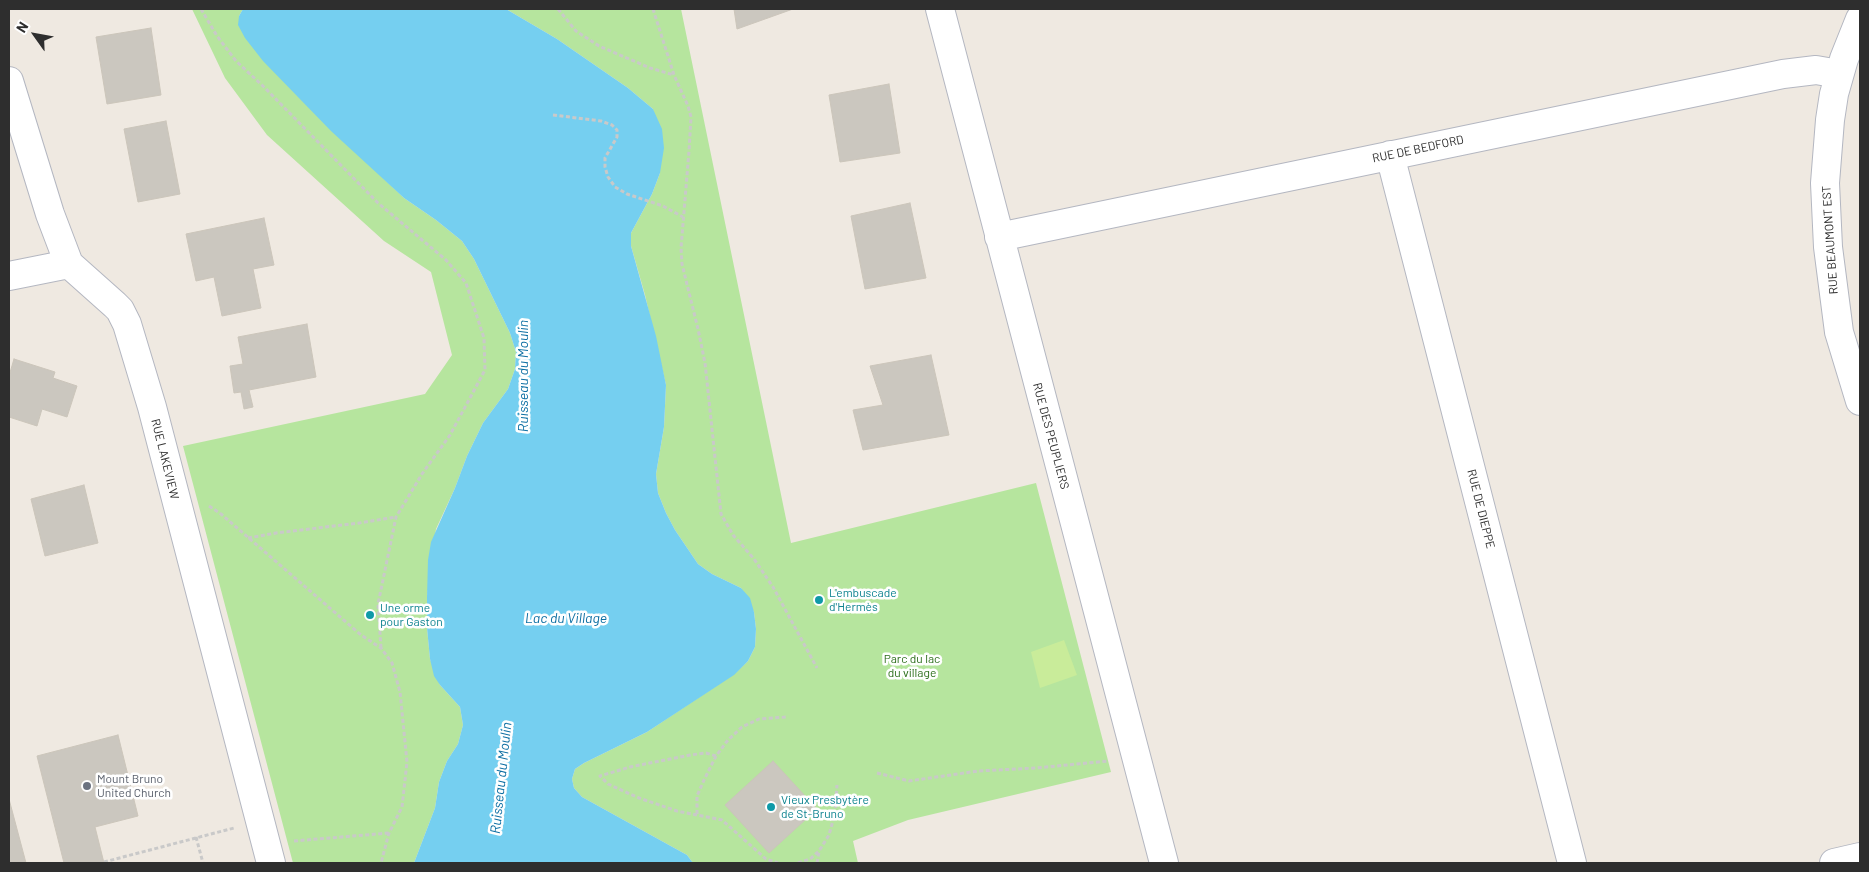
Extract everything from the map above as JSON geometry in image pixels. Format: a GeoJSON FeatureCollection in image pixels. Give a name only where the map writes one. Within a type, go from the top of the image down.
{"type":"FeatureCollection","features":[{"type":"Feature","properties":{"kind":"street","name":"RUE DES PEUPLIERS"},"geometry":{"type":"LineString","coordinates":[[940,9],[1164,863]]}},
{"type":"Feature","properties":{"kind":"street","name":"RUE BEAUMONT EST"},"geometry":{"type":"LineString","coordinates":[[1860,19],[1839,74],[1830,120],[1826,183],[1831,278],[1839,332],[1854,362],[1860,401]]}},
{"type":"Feature","properties":{"kind":"street","name":"RUE DE BEDFORD"},"geometry":{"type":"LineString","coordinates":[[999,237],[1783,74],[1816,70],[1839,74]]}},
{"type":"Feature","properties":{"kind":"street","name":"RUE LAKEVIEW"},"geometry":{"type":"LineString","coordinates":[[9,81],[50,214],[69,264],[120,310],[127,324],[152,407],[271,863]]}},
{"type":"Feature","properties":{"kind":"street","name":"RUE DE DIEPPE"},"geometry":{"type":"LineString","coordinates":[[1390,155],[1572,863]]}},
{"type":"Feature","properties":{"kind":"street"},"geometry":{"type":"LineString","coordinates":[[9,276],[69,264]]}},
{"type":"Feature","properties":{"kind":"street"},"geometry":{"type":"LineString","coordinates":[[1834,863],[1860,857]]}},
{"type":"Feature","properties":{"kind":"path"},"geometry":{"type":"LineString","coordinates":[[201,9],[217,36],[236,61],[378,203],[446,260],[466,283],[484,338],[485,370],[450,435],[422,474],[396,516],[378,604],[381,648]]}},
{"type":"Feature","properties":{"kind":"path"},"geometry":{"type":"LineString","coordinates":[[558,9],[576,31],[599,46],[650,68],[674,75]]}},
{"type":"Feature","properties":{"kind":"path"},"geometry":{"type":"LineString","coordinates":[[653,9],[674,75],[691,117],[690,151],[681,248],[682,264],[705,363],[722,514],[733,535],[754,559],[773,587],[817,668]]}},
{"type":"Feature","properties":{"kind":"path"},"geometry":{"type":"LineString","coordinates":[[553,116],[600,121],[612,125],[617,130],[616,137],[605,158],[605,167],[608,177],[615,187],[627,194],[663,206],[683,216]]}},
{"type":"Feature","properties":{"kind":"path"},"geometry":{"type":"LineString","coordinates":[[201,504],[207,505],[220,514],[361,636],[381,648],[392,664],[400,692],[407,762],[402,807],[388,833],[380,863]]}},
{"type":"Feature","properties":{"kind":"path"},"geometry":{"type":"LineString","coordinates":[[248,538],[396,516]]}},
{"type":"Feature","properties":{"kind":"path"},"geometry":{"type":"LineString","coordinates":[[697,814],[697,796],[716,756],[728,740],[742,727],[758,719],[787,717]]}},
{"type":"Feature","properties":{"kind":"path"},"geometry":{"type":"LineString","coordinates":[[716,756],[706,753],[690,755],[630,767],[600,776],[608,784],[639,798],[677,811],[722,820],[766,859],[778,863]]}},
{"type":"Feature","properties":{"kind":"path"},"geometry":{"type":"LineString","coordinates":[[877,773],[909,782],[978,770],[1060,766],[1111,760]]}},
{"type":"Feature","properties":{"kind":"path"},"geometry":{"type":"LineString","coordinates":[[798,863],[810,859],[819,851],[829,835],[835,813],[838,785]]}},
{"type":"Feature","properties":{"kind":"path"},"geometry":{"type":"LineString","coordinates":[[104,862],[237,828]]}},
{"type":"Feature","properties":{"kind":"path"},"geometry":{"type":"LineString","coordinates":[[289,841],[388,833]]}},
{"type":"Feature","properties":{"kind":"path"},"geometry":{"type":"LineString","coordinates":[[196,838],[203,863]]}},
{"type":"Feature","properties":{"kind":"path"},"geometry":{"type":"LineString","coordinates":[[817,863],[819,851]]}},
{"type":"Feature","properties":{"kind":"green space"},"geometry":{"type":"Polygon","coordinates":[[[192,9],[243,9],[239,16],[382,177],[404,198],[462,241],[474,259],[510,333],[516,352],[515,369],[508,389],[483,423],[436,529],[427,597],[430,659],[440,685],[460,707],[463,725],[458,744],[447,761],[439,782],[435,808],[414,863],[293,863],[183,446],[425,394],[452,355],[431,272],[384,241],[267,135],[225,78],[192,9]]]}},
{"type":"Feature","properties":{"kind":"green space","name":"Parc du lac du village"},"geometry":{"type":"Polygon","coordinates":[[[506,9],[681,9],[791,543],[1036,483],[1111,772],[908,820],[853,841],[858,863],[693,863],[687,855],[582,797],[574,788],[572,779],[575,769],[647,732],[734,674],[748,661],[755,647],[756,629],[754,612],[741,588],[712,574],[698,564],[675,530],[658,493],[656,474],[664,427],[666,385],[645,295],[631,246],[631,233],[652,194],[660,173],[653,109],[628,88],[557,39],[506,9]]]}},
{"type":"Feature","properties":{"kind":"green space"},"geometry":{"type":"Polygon","coordinates":[[[1064,640],[1077,675],[1040,688],[1031,652],[1064,640]]]}},
{"type":"Feature","properties":{"kind":"water","name":"Lac du Village"},"geometry":{"type":"Polygon","coordinates":[[[243,9],[506,9],[557,39],[628,88],[653,109],[662,129],[664,148],[660,173],[652,194],[631,233],[631,246],[656,336],[666,385],[664,427],[656,474],[658,493],[675,530],[698,564],[712,574],[741,588],[750,598],[756,629],[755,647],[748,661],[734,675],[647,732],[584,763],[575,769],[572,779],[574,788],[582,797],[687,855],[693,863],[414,863],[435,808],[439,782],[447,761],[458,744],[463,725],[460,707],[434,676],[430,659],[427,597],[428,560],[431,542],[483,423],[508,389],[515,369],[516,352],[510,333],[474,259],[462,241],[404,198],[331,131],[263,61],[245,38],[238,25],[239,16],[243,9]]]}},
{"type":"Feature","properties":{"kind":"building"},"geometry":{"type":"Polygon","coordinates":[[[734,9],[793,9],[737,29],[734,9]]]}},
{"type":"Feature","properties":{"kind":"building"},"geometry":{"type":"Polygon","coordinates":[[[151,28],[161,95],[107,104],[96,37],[151,28]]]}},
{"type":"Feature","properties":{"kind":"building"},"geometry":{"type":"Polygon","coordinates":[[[889,84],[900,153],[840,162],[829,95],[889,84]]]}},
{"type":"Feature","properties":{"kind":"building"},"geometry":{"type":"Polygon","coordinates":[[[166,121],[180,194],[138,202],[124,129],[166,121]]]}},
{"type":"Feature","properties":{"kind":"building"},"geometry":{"type":"Polygon","coordinates":[[[910,203],[926,278],[865,289],[851,216],[910,203]]]}},
{"type":"Feature","properties":{"kind":"building"},"geometry":{"type":"Polygon","coordinates":[[[264,218],[274,265],[253,269],[261,308],[222,316],[214,277],[196,281],[186,234],[264,218]]]}},
{"type":"Feature","properties":{"kind":"building"},"geometry":{"type":"Polygon","coordinates":[[[307,324],[316,377],[249,390],[253,407],[244,409],[241,392],[234,393],[230,366],[243,364],[238,337],[307,324]]]}},
{"type":"Feature","properties":{"kind":"building"},"geometry":{"type":"Polygon","coordinates":[[[931,355],[949,435],[863,450],[853,410],[883,405],[870,366],[931,355]]]}},
{"type":"Feature","properties":{"kind":"building"},"geometry":{"type":"Polygon","coordinates":[[[14,359],[55,372],[53,378],[77,386],[67,417],[42,409],[37,426],[9,417],[9,376],[14,359]]]}},
{"type":"Feature","properties":{"kind":"building"},"geometry":{"type":"Polygon","coordinates":[[[84,485],[98,543],[45,556],[31,499],[84,485]]]}},
{"type":"Feature","properties":{"kind":"building","name":"Mount Bruno United Church"},"geometry":{"type":"Polygon","coordinates":[[[118,735],[138,816],[95,827],[104,863],[64,863],[37,756],[118,735]]]}},
{"type":"Feature","properties":{"kind":"building","name":"Vieux Presbytère de St-Bruno"},"geometry":{"type":"Polygon","coordinates":[[[773,761],[817,809],[769,853],[725,805],[773,761]]]}},
{"type":"Feature","properties":{"kind":"building"},"geometry":{"type":"Polygon","coordinates":[[[9,799],[26,863],[9,863],[9,799]]]}},
{"type":"Feature","properties":{"kind":"place","name":"L'embuscade d'Hermès"},"geometry":{"type":"Point","coordinates":[819,600]}},
{"type":"Feature","properties":{"kind":"place","name":"Une orme pour Gaston"},"geometry":{"type":"Point","coordinates":[370,615]}},
{"type":"Feature","properties":{"kind":"place","name":"Mount Bruno United Church"},"geometry":{"type":"Point","coordinates":[87,786]}},
{"type":"Feature","properties":{"kind":"place","name":"Vieux Presbytère de St-Bruno"},"geometry":{"type":"Point","coordinates":[771,807]}},
{"type":"Feature","properties":{"kind":"water label","name":"Ruisseau du Moulin"},"geometry":{"type":"Point","coordinates":[523,376]}},
{"type":"Feature","properties":{"kind":"water label","name":"Ruisseau du Moulin"},"geometry":{"type":"Point","coordinates":[501,778]}}]}
